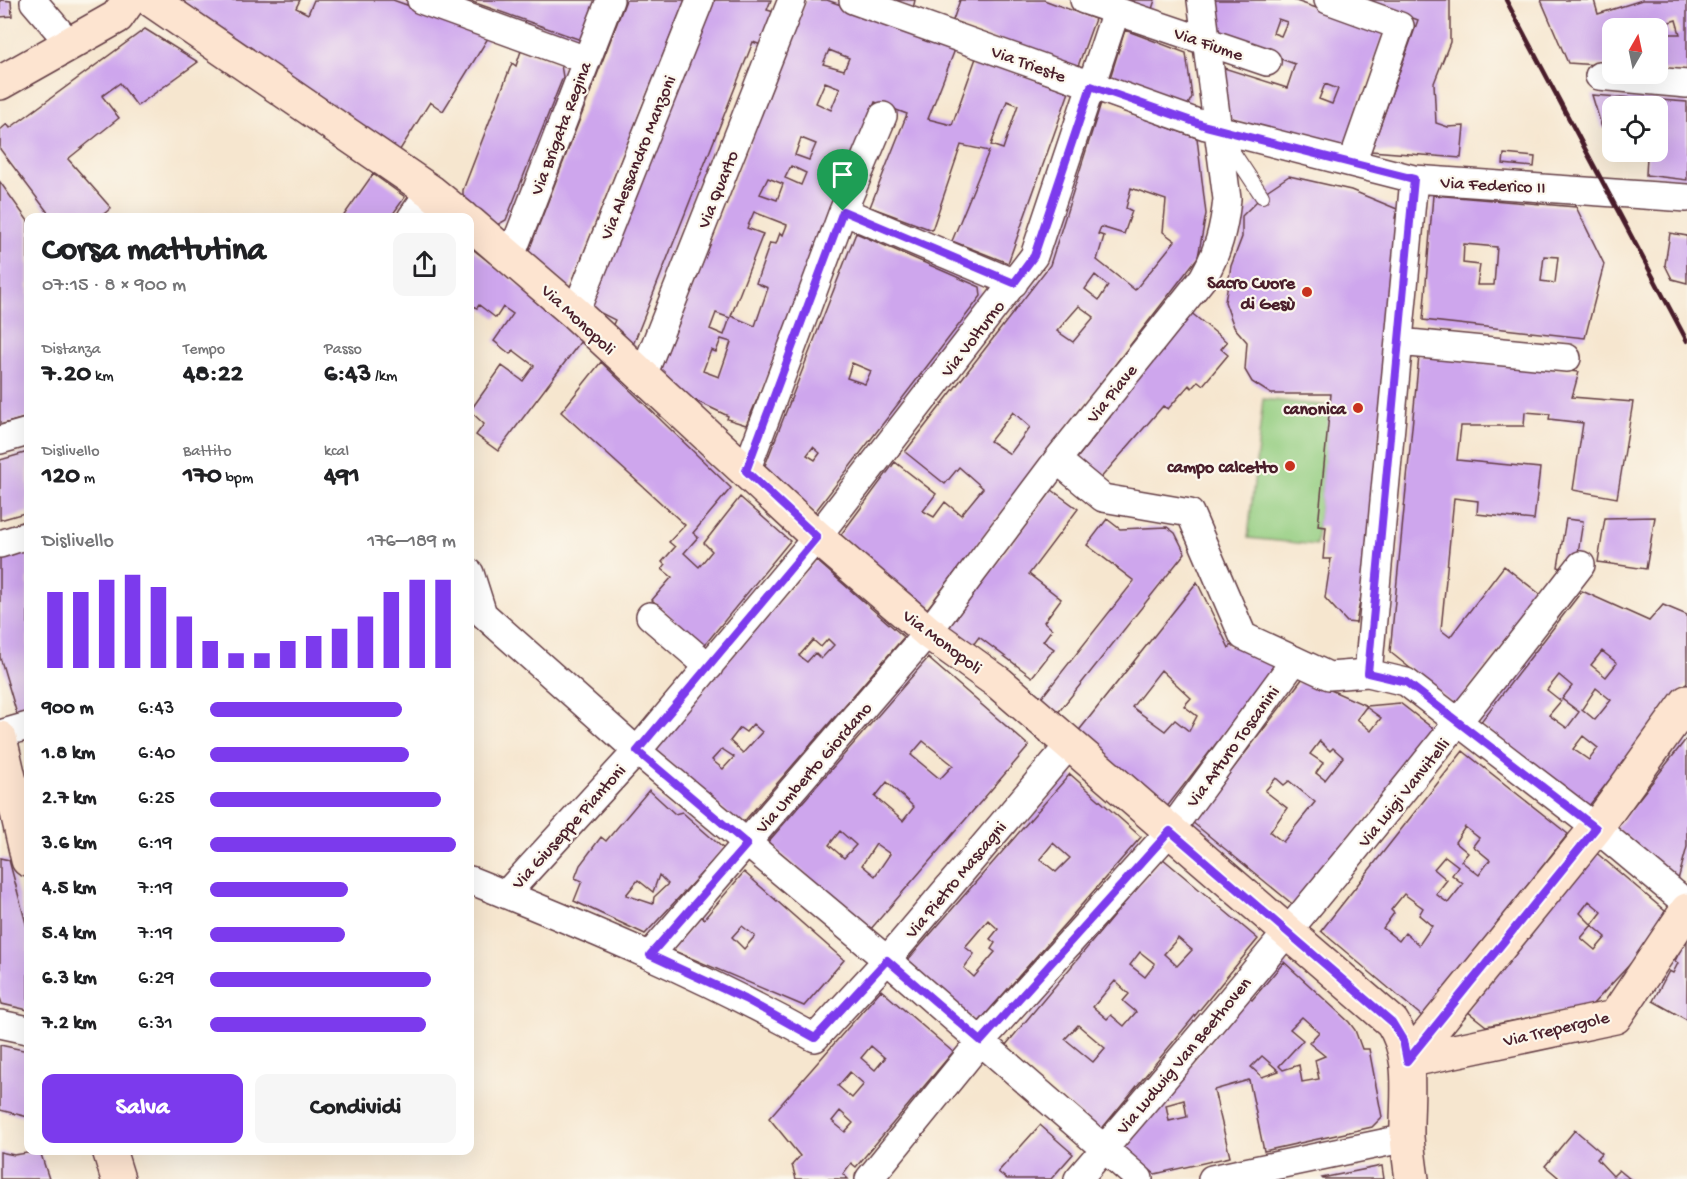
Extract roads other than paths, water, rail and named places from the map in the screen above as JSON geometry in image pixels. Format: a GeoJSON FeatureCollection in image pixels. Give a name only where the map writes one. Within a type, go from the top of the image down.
{"type":"FeatureCollection","features":[{"type":"Feature","properties":{"kind":"street"},"geometry":{"type":"LineString","coordinates":[[0,83],[117,17],[129,0]]}},
{"type":"Feature","properties":{"kind":"street"},"geometry":{"type":"LineString","coordinates":[[151,0],[430,191],[457,213]]}},
{"type":"Feature","properties":{"kind":"street"},"geometry":{"type":"LineString","coordinates":[[421,0],[586,60]]}},
{"type":"Feature","properties":{"kind":"street","name":"Via Brigata Regina"},"geometry":{"type":"LineString","coordinates":[[511,256],[610,0]]}},
{"type":"Feature","properties":{"kind":"street","name":"Via Alessandro Manzoni"},"geometry":{"type":"LineString","coordinates":[[574,313],[700,0]]}},
{"type":"Feature","properties":{"kind":"street","name":"Via Quarto"},"geometry":{"type":"LineString","coordinates":[[642,378],[792,0]]}},
{"type":"Feature","properties":{"kind":"street","name":"Via Trieste"},"geometry":{"type":"LineString","coordinates":[[853,0],[1212,127]]}},
{"type":"Feature","properties":{"kind":"street","name":"Via Fiume"},"geometry":{"type":"LineString","coordinates":[[1084,0],[1267,62]]}},
{"type":"Feature","properties":{"kind":"street","name":"Via Piave"},"geometry":{"type":"LineString","coordinates":[[928,632],[1057,460],[1203,278],[1217,252],[1224,228],[1227,199],[1212,127],[1201,0]]}},
{"type":"Feature","properties":{"kind":"street"},"geometry":{"type":"LineString","coordinates":[[1328,0],[1400,26],[1352,163]]}},
{"type":"Feature","properties":{"kind":"street"},"geometry":{"type":"LineString","coordinates":[[31,1],[70,44]]}},
{"type":"Feature","properties":{"kind":"street","name":"Via Volturno"},"geometry":{"type":"LineString","coordinates":[[817,537],[1034,256],[1116,11]]}},
{"type":"Feature","properties":{"kind":"street"},"geometry":{"type":"LineString","coordinates":[[1599,76],[1687,84]]}},
{"type":"Feature","properties":{"kind":"street"},"geometry":{"type":"LineString","coordinates":[[746,471],[843,211],[884,116]]}},
{"type":"Feature","properties":{"kind":"street","name":"Via Federico II"},"geometry":{"type":"LineString","coordinates":[[1212,127],[1414,179],[1687,198]]}},
{"type":"Feature","properties":{"kind":"street"},"geometry":{"type":"LineString","coordinates":[[1368,673],[1414,179]]}},
{"type":"Feature","properties":{"kind":"street"},"geometry":{"type":"LineString","coordinates":[[415,213],[430,191]]}},
{"type":"Feature","properties":{"kind":"street"},"geometry":{"type":"LineString","coordinates":[[843,211],[1014,283]]}},
{"type":"Feature","properties":{"kind":"street","name":"Via Monopoli"},"geometry":{"type":"LineString","coordinates":[[474,226],[574,313],[817,537],[928,632],[999,682],[1069,745],[1392,1022],[1403,1040],[1407,1061],[1407,1138],[1412,1179]]}},
{"type":"Feature","properties":{"kind":"street"},"geometry":{"type":"LineString","coordinates":[[1399,342],[1567,358]]}},
{"type":"Feature","properties":{"kind":"street"},"geometry":{"type":"LineString","coordinates":[[0,440],[24,433]]}},
{"type":"Feature","properties":{"kind":"street"},"geometry":{"type":"LineString","coordinates":[[1057,460],[1103,498],[1190,513],[1243,636],[1329,676],[1368,673],[1406,682],[1596,828],[1687,904]]}},
{"type":"Feature","properties":{"kind":"street"},"geometry":{"type":"LineString","coordinates":[[0,543],[24,536]]}},
{"type":"Feature","properties":{"kind":"street","name":"Via Giuseppe Piantoni"},"geometry":{"type":"LineString","coordinates":[[506,894],[637,751],[817,537]]}},
{"type":"Feature","properties":{"kind":"street","name":"Via Luigi Vanvitelli"},"geometry":{"type":"LineString","coordinates":[[1288,932],[1459,722],[1581,565]]}},
{"type":"Feature","properties":{"kind":"street"},"geometry":{"type":"LineString","coordinates":[[476,616],[887,960],[1139,1179]]}},
{"type":"Feature","properties":{"kind":"street"},"geometry":{"type":"LineString","coordinates":[[650,616],[710,667]]}},
{"type":"Feature","properties":{"kind":"street","name":"Via Umberto Giordano"},"geometry":{"type":"LineString","coordinates":[[650,955],[928,632]]}},
{"type":"Feature","properties":{"kind":"street","name":"Via Arturo Toscanini"},"geometry":{"type":"LineString","coordinates":[[869,1179],[981,1041],[1170,831],[1295,660]]}},
{"type":"Feature","properties":{"kind":"street"},"geometry":{"type":"LineString","coordinates":[[1407,1061],[1596,828],[1687,702]]}},
{"type":"Feature","properties":{"kind":"street"},"geometry":{"type":"LineString","coordinates":[[17,845],[0,736],[24,727]]}},
{"type":"Feature","properties":{"kind":"street","name":"Via Pietro Mascagni"},"geometry":{"type":"LineString","coordinates":[[650,955],[745,999],[815,1038],[887,960],[1069,745]]}},
{"type":"Feature","properties":{"kind":"street"},"geometry":{"type":"LineString","coordinates":[[474,882],[650,955]]}},
{"type":"Feature","properties":{"kind":"street","name":"Via Trepergole"},"geometry":{"type":"LineString","coordinates":[[1407,1061],[1615,1017],[1687,910]]}},
{"type":"Feature","properties":{"kind":"street","name":"Via Ludwig Van Beethoven"},"geometry":{"type":"LineString","coordinates":[[1078,1179],[1288,932]]}},
{"type":"Feature","properties":{"kind":"street"},"geometry":{"type":"LineString","coordinates":[[0,1024],[24,1029]]}},
{"type":"Feature","properties":{"kind":"street"},"geometry":{"type":"LineString","coordinates":[[1212,1179],[1407,1138]]}},
{"type":"Feature","properties":{"kind":"street"},"geometry":{"type":"LineString","coordinates":[[111,1155],[118,1179]]}},
{"type":"Feature","properties":{"kind":"lane"},"geometry":{"type":"LineString","coordinates":[[1212,127],[1262,196]]}},
{"type":"Feature","properties":{"kind":"railway"},"geometry":{"type":"LineString","coordinates":[[1506,0],[1687,341]]}},
{"type":"Feature","properties":{"kind":"place","name":"Sacro Cuore di Gesù"},"geometry":{"type":"Point","coordinates":[1307,292]}},
{"type":"Feature","properties":{"kind":"place","name":"canonica"},"geometry":{"type":"Point","coordinates":[1358,408]}},
{"type":"Feature","properties":{"kind":"place","name":"campo calcetto"},"geometry":{"type":"Point","coordinates":[1290,466]}}]}
